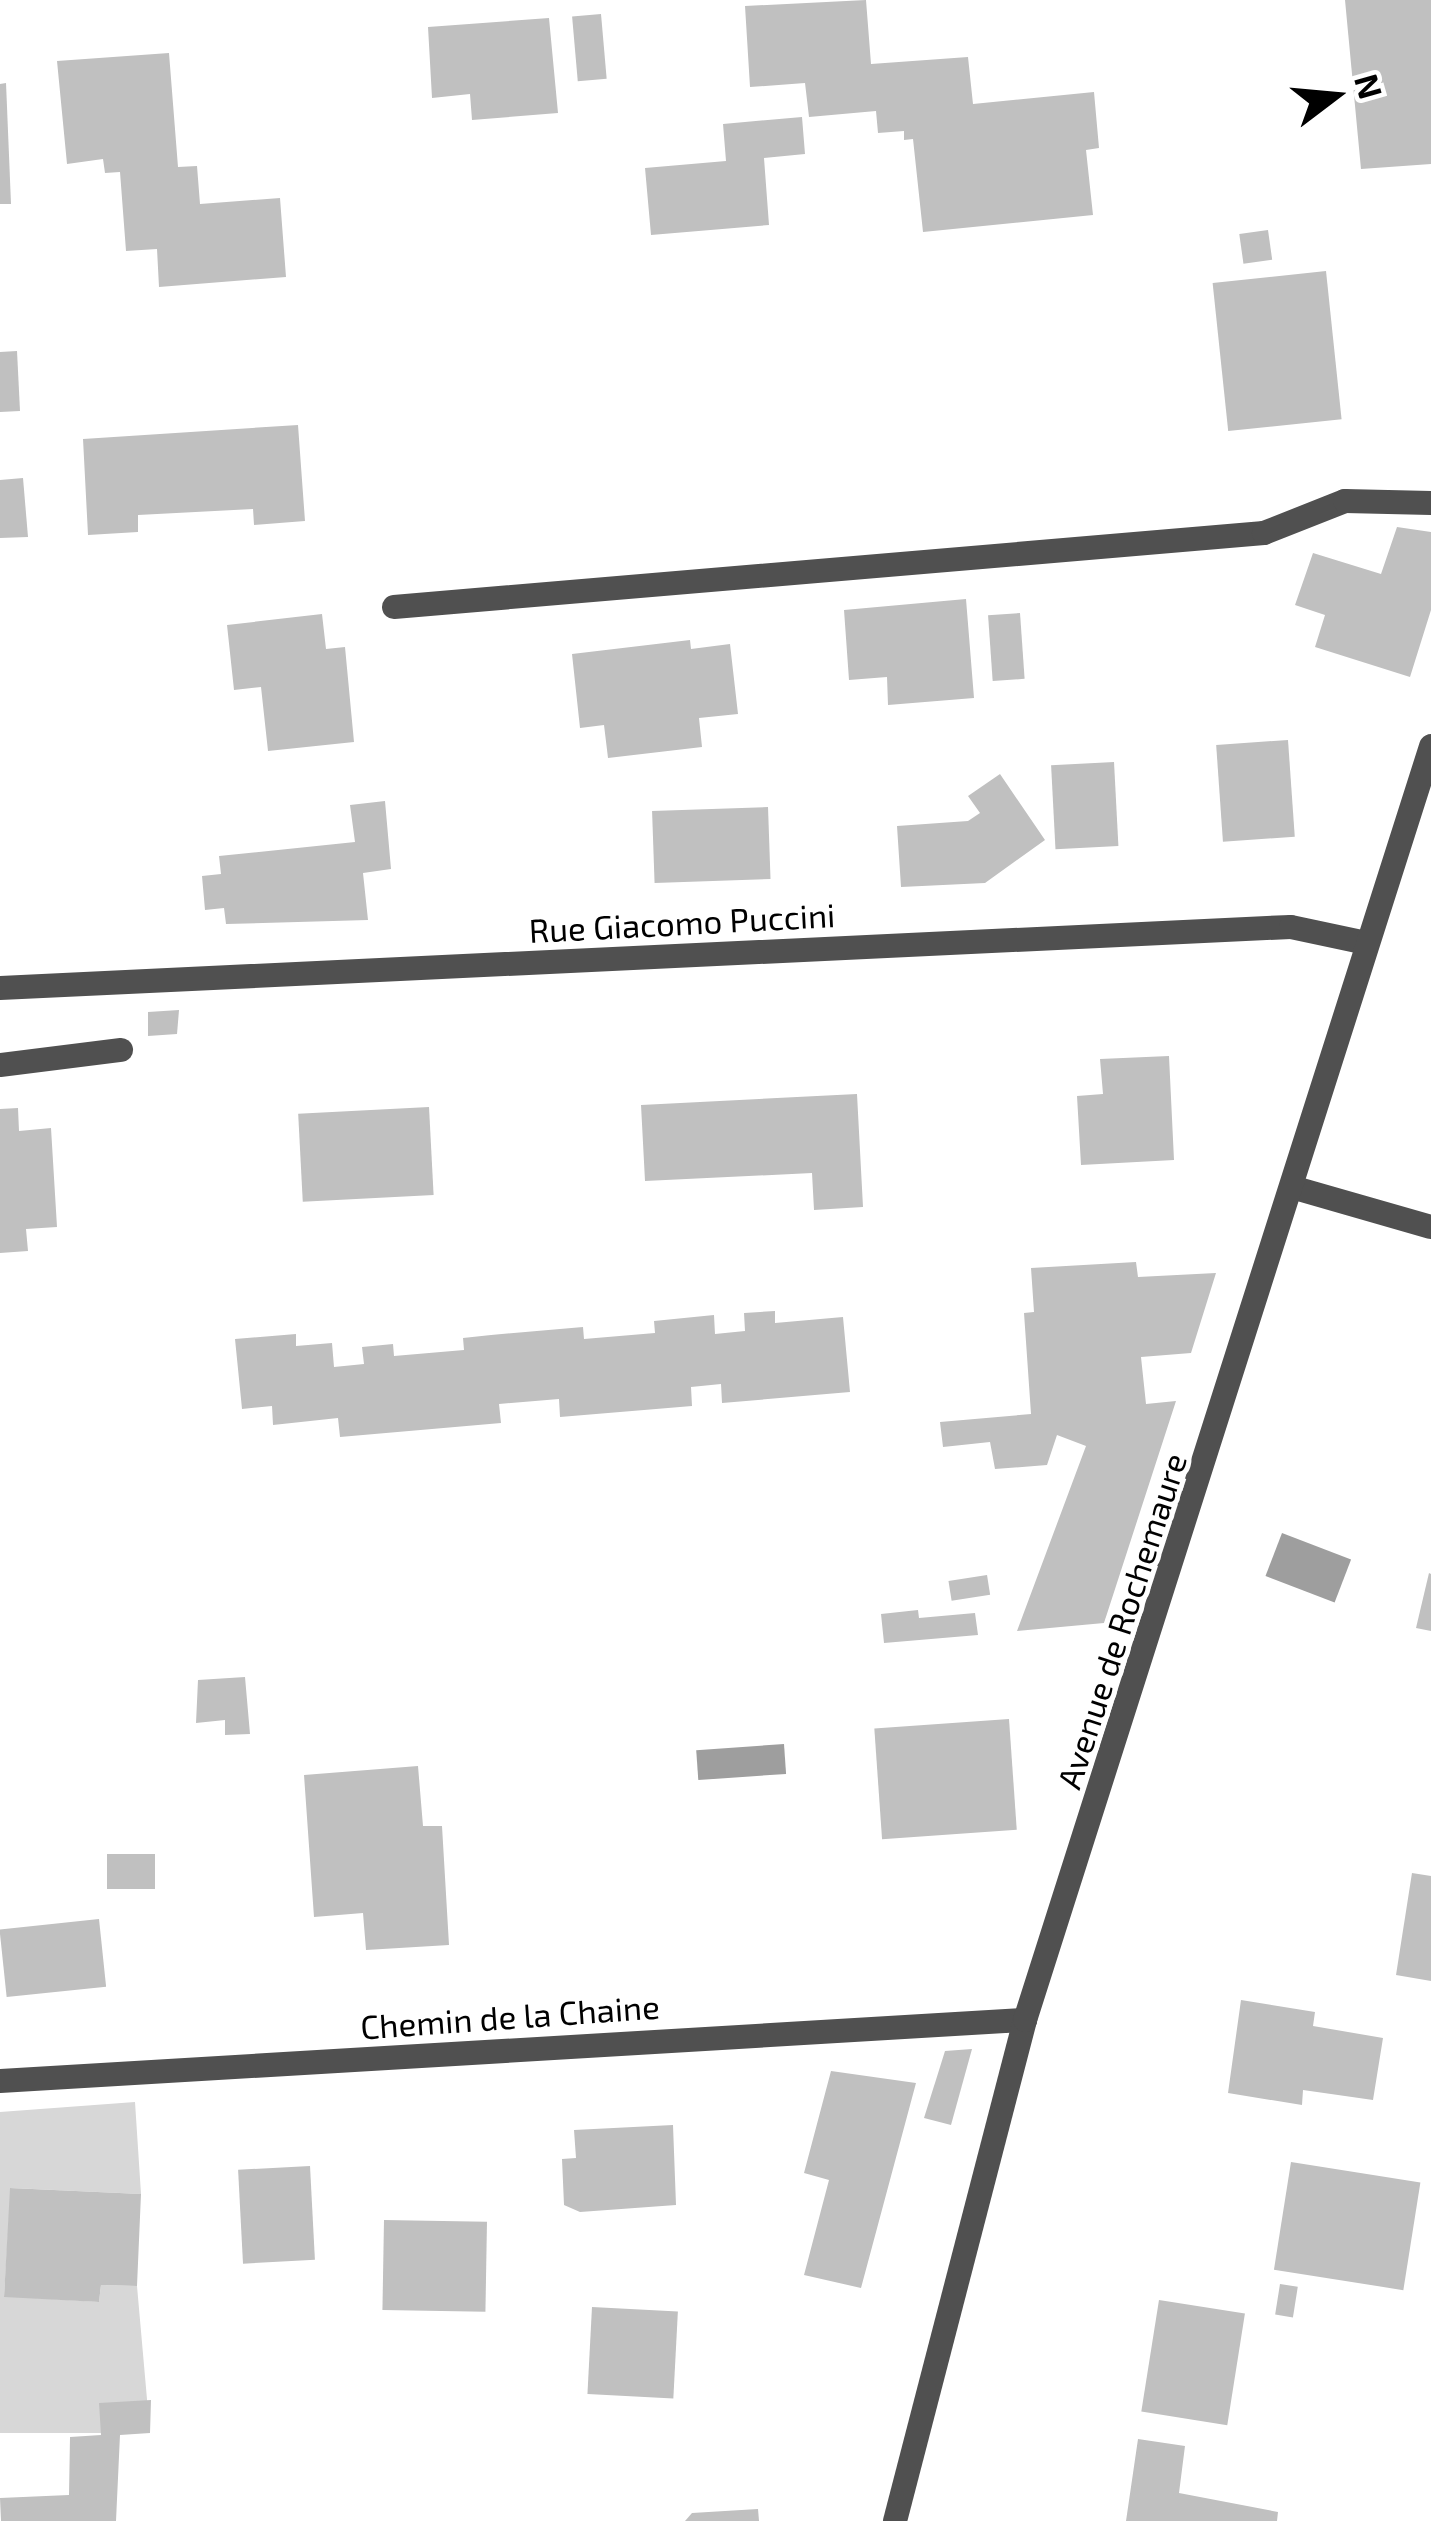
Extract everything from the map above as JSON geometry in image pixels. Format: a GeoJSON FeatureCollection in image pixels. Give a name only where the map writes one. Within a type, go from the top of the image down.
{"type":"FeatureCollection","features":[{"type":"Feature","properties":{"kind":"street"},"geometry":{"type":"LineString","coordinates":[[394,607],[1264,533],[1345,501],[1431,503]]}},
{"type":"Feature","properties":{"kind":"street","name":"Avenue de Rochemaure"},"geometry":{"type":"LineString","coordinates":[[896,2521],[1025,2020],[1294,1188],[1366,943],[1431,746]]}},
{"type":"Feature","properties":{"kind":"street","name":"Rue Giacomo Puccini"},"geometry":{"type":"LineString","coordinates":[[0,988],[1291,927],[1366,943]]}},
{"type":"Feature","properties":{"kind":"street"},"geometry":{"type":"LineString","coordinates":[[0,1065],[121,1050]]}},
{"type":"Feature","properties":{"kind":"street"},"geometry":{"type":"LineString","coordinates":[[1294,1188],[1431,1227]]}},
{"type":"Feature","properties":{"kind":"street","name":"Chemin de la Chaine"},"geometry":{"type":"LineString","coordinates":[[0,2081],[1025,2020]]}},
{"type":"Feature","properties":{"kind":"shaded area"},"geometry":{"type":"Polygon","coordinates":[[[1282,1533],[1351,1560],[1335,1602],[1266,1576],[1282,1533]]]}},
{"type":"Feature","properties":{"kind":"shaded area"},"geometry":{"type":"Polygon","coordinates":[[[784,1744],[786,1774],[698,1780],[696,1750],[784,1744]]]}},
{"type":"Feature","properties":{"kind":"shaded area"},"geometry":{"type":"Polygon","coordinates":[[[135,2102],[141,2194],[11,2188],[4,2296],[99,2302],[101,2285],[137,2286],[150,2433],[0,2433],[0,2112],[135,2102]]]}},
{"type":"Feature","properties":{"kind":"building"},"geometry":{"type":"Polygon","coordinates":[[[866,0],[871,64],[968,57],[973,104],[1094,92],[1099,148],[1086,150],[1093,215],[923,232],[913,139],[904,140],[904,131],[878,133],[876,111],[809,117],[805,83],[750,87],[745,6],[866,0]]]}},
{"type":"Feature","properties":{"kind":"building"},"geometry":{"type":"Polygon","coordinates":[[[1345,0],[1431,0],[1431,164],[1361,169],[1345,0]]]}},
{"type":"Feature","properties":{"kind":"building"},"geometry":{"type":"Polygon","coordinates":[[[601,14],[607,79],[578,81],[572,17],[601,14]]]}},
{"type":"Feature","properties":{"kind":"building"},"geometry":{"type":"Polygon","coordinates":[[[549,18],[558,113],[472,120],[470,94],[432,98],[428,27],[549,18]]]}},
{"type":"Feature","properties":{"kind":"building"},"geometry":{"type":"Polygon","coordinates":[[[169,53],[178,167],[197,166],[200,204],[280,198],[286,277],[159,287],[157,249],[126,251],[120,172],[105,173],[103,159],[67,164],[57,61],[169,53]]]}},
{"type":"Feature","properties":{"kind":"building"},"geometry":{"type":"Polygon","coordinates":[[[6,83],[11,204],[0,204],[0,84],[6,83]]]}},
{"type":"Feature","properties":{"kind":"building"},"geometry":{"type":"Polygon","coordinates":[[[802,117],[805,154],[764,158],[769,225],[651,235],[645,168],[726,161],[723,124],[802,117]]]}},
{"type":"Feature","properties":{"kind":"building"},"geometry":{"type":"Polygon","coordinates":[[[1268,230],[1272,260],[1243,264],[1239,234],[1268,230]]]}},
{"type":"Feature","properties":{"kind":"building"},"geometry":{"type":"Polygon","coordinates":[[[1326,271],[1342,419],[1228,431],[1213,283],[1326,271]]]}},
{"type":"Feature","properties":{"kind":"building"},"geometry":{"type":"Polygon","coordinates":[[[17,351],[20,411],[0,412],[0,352],[17,351]]]}},
{"type":"Feature","properties":{"kind":"building"},"geometry":{"type":"Polygon","coordinates":[[[298,425],[305,521],[254,525],[253,509],[138,515],[138,532],[88,535],[83,439],[298,425]]]}},
{"type":"Feature","properties":{"kind":"building"},"geometry":{"type":"Polygon","coordinates":[[[23,478],[28,537],[0,538],[0,480],[23,478]]]}},
{"type":"Feature","properties":{"kind":"building"},"geometry":{"type":"Polygon","coordinates":[[[1397,527],[1431,532],[1431,610],[1410,677],[1315,647],[1325,615],[1295,605],[1313,553],[1381,574],[1397,527]]]}},
{"type":"Feature","properties":{"kind":"building"},"geometry":{"type":"Polygon","coordinates":[[[966,599],[974,698],[888,705],[887,677],[849,680],[844,610],[966,599]]]}},
{"type":"Feature","properties":{"kind":"building"},"geometry":{"type":"Polygon","coordinates":[[[1020,613],[1025,679],[993,681],[988,615],[1020,613]]]}},
{"type":"Feature","properties":{"kind":"building"},"geometry":{"type":"Polygon","coordinates":[[[322,614],[326,649],[345,647],[354,742],[268,751],[261,687],[234,690],[227,625],[322,614]]]}},
{"type":"Feature","properties":{"kind":"building"},"geometry":{"type":"Polygon","coordinates":[[[690,640],[691,649],[730,644],[738,714],[699,718],[702,747],[608,758],[604,725],[580,728],[572,654],[690,640]]]}},
{"type":"Feature","properties":{"kind":"building"},"geometry":{"type":"Polygon","coordinates":[[[1288,740],[1295,837],[1223,842],[1216,745],[1288,740]]]}},
{"type":"Feature","properties":{"kind":"building"},"geometry":{"type":"Polygon","coordinates":[[[1114,762],[1118,846],[1055,849],[1051,765],[1114,762]]]}},
{"type":"Feature","properties":{"kind":"building"},"geometry":{"type":"Polygon","coordinates":[[[1000,774],[1045,840],[985,883],[901,887],[897,826],[968,821],[980,813],[968,796],[1000,774]]]}},
{"type":"Feature","properties":{"kind":"building"},"geometry":{"type":"Polygon","coordinates":[[[385,801],[391,869],[363,873],[368,920],[226,924],[224,908],[205,910],[202,876],[221,874],[219,856],[355,842],[350,805],[385,801]]]}},
{"type":"Feature","properties":{"kind":"building"},"geometry":{"type":"Polygon","coordinates":[[[768,807],[771,879],[655,883],[652,811],[768,807]]]}},
{"type":"Feature","properties":{"kind":"building"},"geometry":{"type":"Polygon","coordinates":[[[179,1010],[177,1034],[148,1036],[148,1012],[179,1010]]]}},
{"type":"Feature","properties":{"kind":"building"},"geometry":{"type":"Polygon","coordinates":[[[1169,1056],[1174,1160],[1081,1165],[1077,1096],[1103,1094],[1100,1059],[1169,1056]]]}},
{"type":"Feature","properties":{"kind":"building"},"geometry":{"type":"Polygon","coordinates":[[[857,1094],[863,1207],[814,1210],[812,1173],[645,1181],[641,1105],[857,1094]]]}},
{"type":"Feature","properties":{"kind":"building"},"geometry":{"type":"Polygon","coordinates":[[[429,1107],[434,1195],[303,1202],[298,1114],[429,1107]]]}},
{"type":"Feature","properties":{"kind":"building"},"geometry":{"type":"Polygon","coordinates":[[[18,1108],[19,1131],[51,1128],[57,1227],[26,1229],[28,1251],[0,1253],[0,1109],[18,1108]]]}},
{"type":"Feature","properties":{"kind":"building"},"geometry":{"type":"Polygon","coordinates":[[[1136,1262],[1138,1277],[1216,1273],[1191,1353],[1141,1357],[1146,1404],[1176,1401],[1104,1623],[1017,1631],[1086,1446],[1057,1435],[1047,1465],[995,1469],[990,1442],[943,1447],[940,1422],[1031,1414],[1024,1313],[1034,1312],[1031,1268],[1136,1262]]]}},
{"type":"Feature","properties":{"kind":"building"},"geometry":{"type":"Polygon","coordinates":[[[775,1311],[775,1323],[843,1317],[850,1392],[722,1403],[721,1384],[691,1387],[692,1406],[560,1417],[559,1399],[499,1404],[501,1423],[340,1437],[338,1418],[273,1425],[272,1406],[242,1409],[235,1339],[296,1334],[296,1346],[332,1343],[334,1367],[364,1364],[362,1347],[393,1344],[394,1356],[464,1350],[463,1338],[491,1335],[583,1327],[584,1339],[655,1333],[654,1321],[714,1315],[715,1334],[745,1331],[744,1313],[775,1311]]]}},
{"type":"Feature","properties":{"kind":"building"},"geometry":{"type":"Polygon","coordinates":[[[1431,1574],[1431,1631],[1416,1628],[1431,1574]]]}},
{"type":"Feature","properties":{"kind":"building"},"geometry":{"type":"Polygon","coordinates":[[[987,1575],[990,1595],[952,1601],[948,1581],[987,1575]]]}},
{"type":"Feature","properties":{"kind":"building"},"geometry":{"type":"Polygon","coordinates":[[[918,1610],[919,1618],[975,1613],[978,1635],[884,1643],[881,1614],[918,1610]]]}},
{"type":"Feature","properties":{"kind":"building"},"geometry":{"type":"Polygon","coordinates":[[[245,1677],[250,1734],[225,1735],[225,1720],[196,1723],[198,1680],[245,1677]]]}},
{"type":"Feature","properties":{"kind":"building"},"geometry":{"type":"Polygon","coordinates":[[[1009,1719],[1017,1830],[882,1839],[874,1728],[1009,1719]]]}},
{"type":"Feature","properties":{"kind":"building"},"geometry":{"type":"Polygon","coordinates":[[[418,1766],[423,1826],[442,1826],[449,1945],[366,1950],[363,1913],[314,1917],[304,1775],[418,1766]]]}},
{"type":"Feature","properties":{"kind":"building"},"geometry":{"type":"Polygon","coordinates":[[[107,1854],[155,1854],[155,1889],[107,1889],[107,1854]]]}},
{"type":"Feature","properties":{"kind":"building"},"geometry":{"type":"Polygon","coordinates":[[[1412,1873],[1431,1876],[1431,1981],[1396,1975],[1412,1873]]]}},
{"type":"Feature","properties":{"kind":"building"},"geometry":{"type":"Polygon","coordinates":[[[99,1919],[106,1987],[7,1997],[0,1929],[99,1919]]]}},
{"type":"Feature","properties":{"kind":"building"},"geometry":{"type":"Polygon","coordinates":[[[1241,2000],[1315,2012],[1313,2026],[1383,2038],[1373,2100],[1303,2090],[1302,2105],[1228,2093],[1241,2000]]]}},
{"type":"Feature","properties":{"kind":"building"},"geometry":{"type":"Polygon","coordinates":[[[972,2049],[951,2125],[924,2118],[945,2051],[972,2049]]]}},
{"type":"Feature","properties":{"kind":"building"},"geometry":{"type":"Polygon","coordinates":[[[831,2071],[916,2083],[861,2288],[804,2275],[829,2180],[804,2173],[831,2071]]]}},
{"type":"Feature","properties":{"kind":"building"},"geometry":{"type":"Polygon","coordinates":[[[673,2125],[676,2205],[580,2212],[564,2205],[562,2159],[576,2158],[574,2130],[673,2125]]]}},
{"type":"Feature","properties":{"kind":"building"},"geometry":{"type":"Polygon","coordinates":[[[1291,2162],[1420,2182],[1403,2290],[1274,2270],[1291,2162]]]}},
{"type":"Feature","properties":{"kind":"building"},"geometry":{"type":"Polygon","coordinates":[[[310,2166],[315,2260],[243,2264],[238,2170],[310,2166]]]}},
{"type":"Feature","properties":{"kind":"building"},"geometry":{"type":"Polygon","coordinates":[[[10,2188],[141,2194],[137,2286],[101,2285],[99,2302],[4,2297],[10,2188]]]}},
{"type":"Feature","properties":{"kind":"building"},"geometry":{"type":"Polygon","coordinates":[[[384,2220],[487,2222],[485,2312],[382,2310],[384,2220]]]}},
{"type":"Feature","properties":{"kind":"building"},"geometry":{"type":"Polygon","coordinates":[[[1280,2284],[1298,2287],[1293,2317],[1275,2315],[1280,2284]]]}},
{"type":"Feature","properties":{"kind":"building"},"geometry":{"type":"Polygon","coordinates":[[[1159,2300],[1245,2314],[1227,2425],[1141,2412],[1159,2300]]]}},
{"type":"Feature","properties":{"kind":"building"},"geometry":{"type":"Polygon","coordinates":[[[592,2307],[678,2312],[673,2398],[587,2394],[592,2307]]]}},
{"type":"Feature","properties":{"kind":"building"},"geometry":{"type":"Polygon","coordinates":[[[151,2400],[150,2433],[120,2435],[116,2521],[1,2521],[0,2498],[69,2495],[70,2437],[101,2435],[99,2403],[151,2400]]]}},
{"type":"Feature","properties":{"kind":"building"},"geometry":{"type":"Polygon","coordinates":[[[1138,2439],[1185,2446],[1179,2493],[1278,2512],[1277,2521],[1126,2521],[1138,2439]]]}},
{"type":"Feature","properties":{"kind":"building"},"geometry":{"type":"Polygon","coordinates":[[[758,2509],[759,2521],[685,2521],[692,2513],[758,2509]]]}}]}
